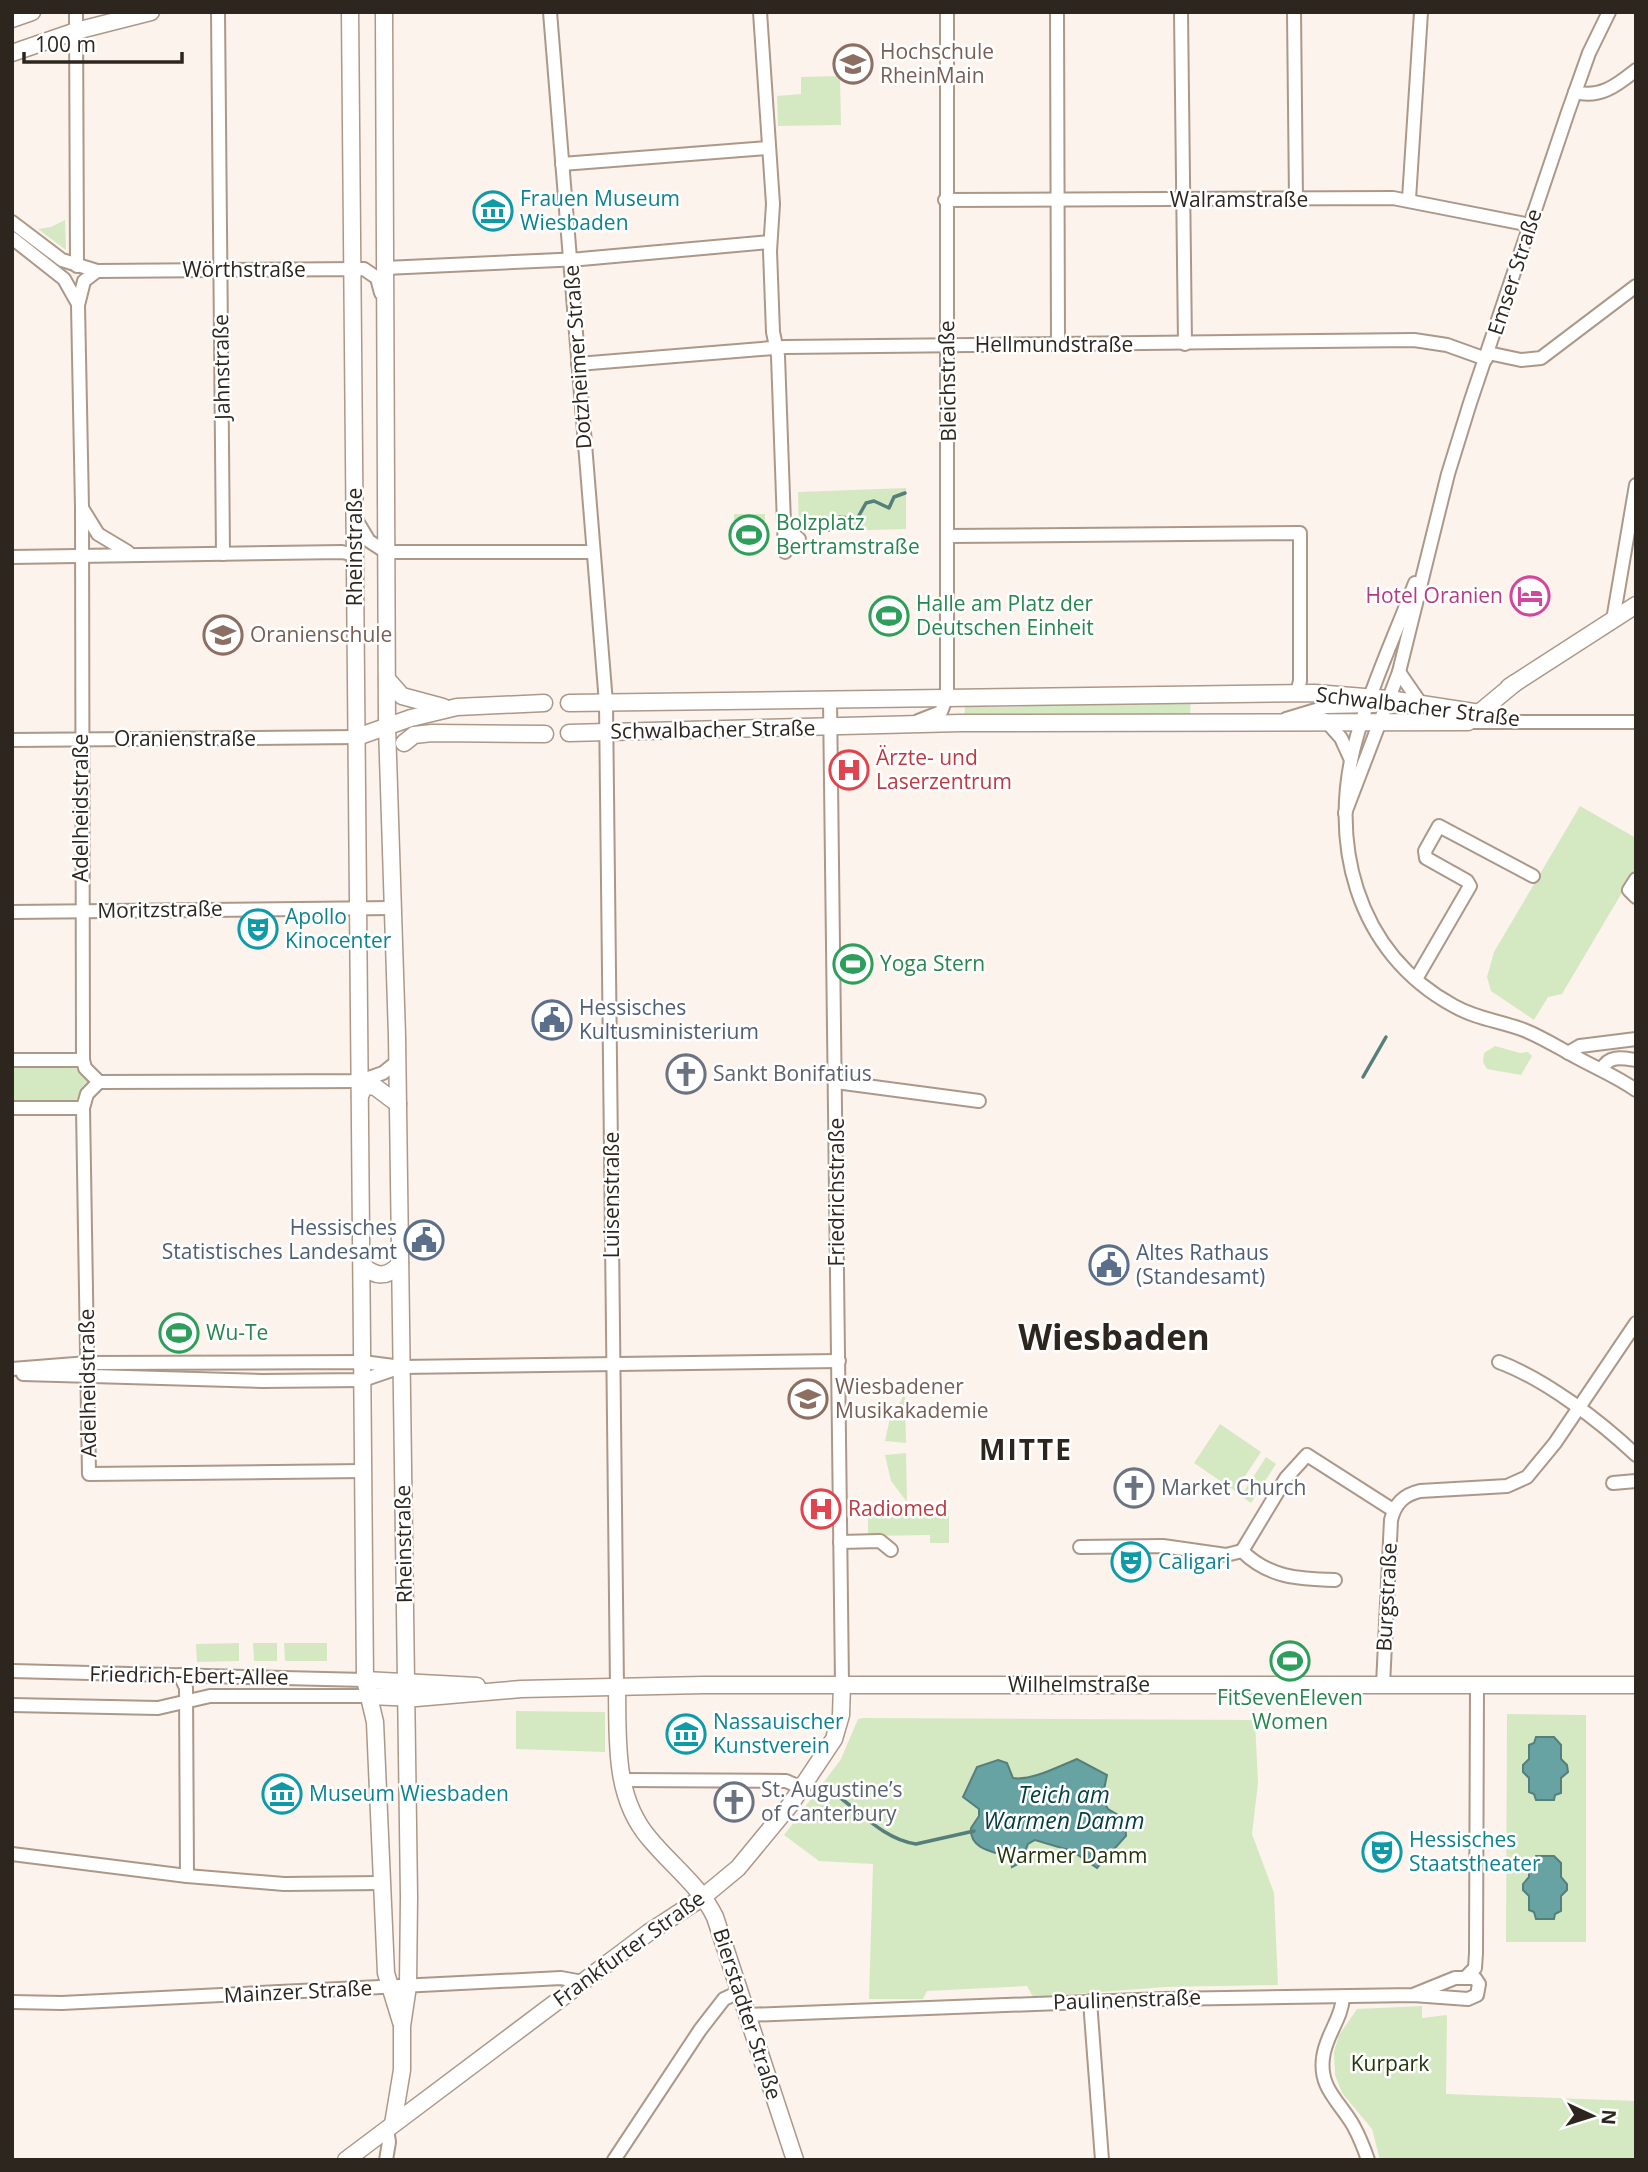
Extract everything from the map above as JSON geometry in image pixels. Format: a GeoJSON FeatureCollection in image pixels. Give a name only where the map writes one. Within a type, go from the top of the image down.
{"type":"FeatureCollection","features":[{"type":"Feature","properties":{"kind":"main road"},"geometry":{"type":"LineString","coordinates":[[12,19],[32,12]]}},
{"type":"Feature","properties":{"kind":"main road"},"geometry":{"type":"LineString","coordinates":[[12,53],[76,31],[151,12]]}},
{"type":"Feature","properties":{"kind":"main road","name":"Rheinstraße"},"geometry":{"type":"LineString","coordinates":[[350,12],[367,1688],[374,1722],[381,1883],[389,1987],[402,2025]]}},
{"type":"Feature","properties":{"kind":"main road","name":"Rheinstraße"},"geometry":{"type":"LineString","coordinates":[[384,12],[387,726],[398,1061],[406,1690],[408,1986],[402,2025],[402,2070]]}},
{"type":"Feature","properties":{"kind":"main road"},"geometry":{"type":"LineString","coordinates":[[1473,715],[1515,683],[1636,605]]}},
{"type":"Feature","properties":{"kind":"main road"},"geometry":{"type":"LineString","coordinates":[[387,679],[402,696],[449,708]]}},
{"type":"Feature","properties":{"kind":"main road","name":"Schwalbacher Straße"},"geometry":{"type":"LineString","coordinates":[[569,703],[1297,693],[1367,708],[1380,722],[1473,715]]}},
{"type":"Feature","properties":{"kind":"main road"},"geometry":{"type":"LineString","coordinates":[[1173,694],[1200,722]]}},
{"type":"Feature","properties":{"kind":"main road","name":"Schwalbacher Straße"},"geometry":{"type":"LineString","coordinates":[[569,733],[1325,719],[1367,708],[1389,698],[1473,715]]}},
{"type":"Feature","properties":{"kind":"main road","name":"Schwalbacher Straße"},"geometry":{"type":"LineString","coordinates":[[830,699],[848,721],[857,726]]}},
{"type":"Feature","properties":{"kind":"main road"},"geometry":{"type":"LineString","coordinates":[[357,737],[449,708],[544,703]]}},
{"type":"Feature","properties":{"kind":"main road"},"geometry":{"type":"LineString","coordinates":[[390,769],[422,715]]}},
{"type":"Feature","properties":{"kind":"main road"},"geometry":{"type":"LineString","coordinates":[[404,743],[418,734],[545,734]]}},
{"type":"Feature","properties":{"kind":"main road"},"geometry":{"type":"LineString","coordinates":[[360,1088],[374,1086],[398,1104]]}},
{"type":"Feature","properties":{"kind":"main road"},"geometry":{"type":"LineString","coordinates":[[362,1264],[372,1273],[381,1275],[392,1271],[400,1263]]}},
{"type":"Feature","properties":{"kind":"main road","name":"Wilhelmstraße"},"geometry":{"type":"LineString","coordinates":[[367,1688],[406,1690],[842,1684],[1636,1685]]}},
{"type":"Feature","properties":{"kind":"main road","name":"Frankfurter Straße"},"geometry":{"type":"LineString","coordinates":[[346,2160],[583,1982],[703,1897],[738,1868],[802,1788],[834,1739],[841,1715],[842,1684]]}},
{"type":"Feature","properties":{"kind":"main road","name":"Bierstadter Straße"},"geometry":{"type":"LineString","coordinates":[[617,1687],[622,1780],[631,1808],[643,1832],[703,1897],[715,1917],[795,2160]]}},
{"type":"Feature","properties":{"kind":"main road"},"geometry":{"type":"LineString","coordinates":[[379,1835],[386,1827],[393,1825],[404,1829],[407,1835]]}},
{"type":"Feature","properties":{"kind":"main road"},"geometry":{"type":"LineString","coordinates":[[402,2070],[412,2110]]}},
{"type":"Feature","properties":{"kind":"main road"},"geometry":{"type":"LineString","coordinates":[[390,2127],[402,2070]]}},
{"type":"Feature","properties":{"kind":"street"},"geometry":{"type":"LineString","coordinates":[[76,12],[77,266]]}},
{"type":"Feature","properties":{"kind":"street","name":"Jahnstraße"},"geometry":{"type":"LineString","coordinates":[[218,12],[223,554]]}},
{"type":"Feature","properties":{"kind":"street","name":"Dotzheimer Straße"},"geometry":{"type":"LineString","coordinates":[[550,12],[607,703]]}},
{"type":"Feature","properties":{"kind":"street"},"geometry":{"type":"LineString","coordinates":[[760,12],[767,148],[773,204],[770,242],[785,552]]}},
{"type":"Feature","properties":{"kind":"street","name":"Bleichstraße"},"geometry":{"type":"LineString","coordinates":[[947,12],[947,696]]}},
{"type":"Feature","properties":{"kind":"street"},"geometry":{"type":"LineString","coordinates":[[1057,12],[1058,344]]}},
{"type":"Feature","properties":{"kind":"street"},"geometry":{"type":"LineString","coordinates":[[1181,12],[1185,344]]}},
{"type":"Feature","properties":{"kind":"street"},"geometry":{"type":"LineString","coordinates":[[1294,12],[1296,200]]}},
{"type":"Feature","properties":{"kind":"street"},"geometry":{"type":"LineString","coordinates":[[1409,199],[1421,12]]}},
{"type":"Feature","properties":{"kind":"street","name":"Emser Straße"},"geometry":{"type":"LineString","coordinates":[[1345,813],[1399,672],[1448,474],[1530,225],[1589,52],[1609,12]]}},
{"type":"Feature","properties":{"kind":"street"},"geometry":{"type":"LineString","coordinates":[[1575,92],[1589,96],[1598,94],[1636,70]]}},
{"type":"Feature","properties":{"kind":"street"},"geometry":{"type":"LineString","coordinates":[[562,164],[767,148]]}},
{"type":"Feature","properties":{"kind":"street","name":"Walramstraße"},"geometry":{"type":"LineString","coordinates":[[945,200],[1409,199],[1530,225]]}},
{"type":"Feature","properties":{"kind":"street","name":"Wörthstraße"},"geometry":{"type":"LineString","coordinates":[[12,222],[62,260],[97,271],[353,269]]}},
{"type":"Feature","properties":{"kind":"street"},"geometry":{"type":"LineString","coordinates":[[12,238],[64,279],[78,302]]}},
{"type":"Feature","properties":{"kind":"street"},"geometry":{"type":"LineString","coordinates":[[385,268],[570,259],[770,242]]}},
{"type":"Feature","properties":{"kind":"street"},"geometry":{"type":"LineString","coordinates":[[353,269],[366,270],[375,275],[385,308]]}},
{"type":"Feature","properties":{"kind":"street"},"geometry":{"type":"LineString","coordinates":[[78,302],[84,281],[97,271]]}},
{"type":"Feature","properties":{"kind":"street","name":"Hellmundstraße"},"geometry":{"type":"LineString","coordinates":[[578,364],[776,348],[1419,340],[1487,356],[1521,360],[1541,358],[1636,286]]}},
{"type":"Feature","properties":{"kind":"street","name":"Adelheidstraße"},"geometry":{"type":"LineString","coordinates":[[78,302],[82,508],[83,1060]]}},
{"type":"Feature","properties":{"kind":"street"},"geometry":{"type":"LineString","coordinates":[[1613,620],[1636,485]]}},
{"type":"Feature","properties":{"kind":"street"},"geometry":{"type":"LineString","coordinates":[[355,505],[363,535],[386,552],[593,552]]}},
{"type":"Feature","properties":{"kind":"street"},"geometry":{"type":"LineString","coordinates":[[82,508],[104,540],[123,552],[136,554]]}},
{"type":"Feature","properties":{"kind":"street"},"geometry":{"type":"LineString","coordinates":[[784,527],[799,539]]}},
{"type":"Feature","properties":{"kind":"street"},"geometry":{"type":"LineString","coordinates":[[949,536],[1300,533],[1300,681],[1297,693]]}},
{"type":"Feature","properties":{"kind":"street","name":"Emser Straße"},"geometry":{"type":"LineString","coordinates":[[1345,813],[1351,761],[1367,708],[1432,537]]}},
{"type":"Feature","properties":{"kind":"street"},"geometry":{"type":"LineString","coordinates":[[12,557],[342,552],[355,555]]}},
{"type":"Feature","properties":{"kind":"street"},"geometry":{"type":"LineString","coordinates":[[1399,672],[1421,704]]}},
{"type":"Feature","properties":{"kind":"street"},"geometry":{"type":"LineString","coordinates":[[908,725],[941,712],[947,696]]}},
{"type":"Feature","properties":{"kind":"street","name":"Friedrichstraße"},"geometry":{"type":"LineString","coordinates":[[830,699],[842,1684]]}},
{"type":"Feature","properties":{"kind":"street","name":"Luisenstraße"},"geometry":{"type":"LineString","coordinates":[[607,703],[606,835],[615,1365],[617,1687]]}},
{"type":"Feature","properties":{"kind":"street"},"geometry":{"type":"LineString","coordinates":[[1282,720],[1325,707],[1367,708]]}},
{"type":"Feature","properties":{"kind":"street","name":"Schwalbacher Straße"},"geometry":{"type":"LineString","coordinates":[[1473,715],[1537,722],[1636,722]]}},
{"type":"Feature","properties":{"kind":"street"},"geometry":{"type":"LineString","coordinates":[[1325,719],[1341,738],[1351,761]]}},
{"type":"Feature","properties":{"kind":"street","name":"Oranienstraße"},"geometry":{"type":"LineString","coordinates":[[12,740],[357,737]]}},
{"type":"Feature","properties":{"kind":"street"},"geometry":{"type":"LineString","coordinates":[[1345,813],[1346,857],[1360,904],[1386,948],[1416,979],[1443,1000],[1469,1014],[1529,1032],[1602,1069],[1636,1090]]}},
{"type":"Feature","properties":{"kind":"street"},"geometry":{"type":"LineString","coordinates":[[1416,979],[1469,887],[1467,881],[1426,858],[1425,851],[1439,825],[1533,876]]}},
{"type":"Feature","properties":{"kind":"street","name":"Moritzstraße"},"geometry":{"type":"LineString","coordinates":[[12,912],[392,908]]}},
{"type":"Feature","properties":{"kind":"street"},"geometry":{"type":"LineString","coordinates":[[1568,1053],[1580,1046],[1636,1039]]}},
{"type":"Feature","properties":{"kind":"street"},"geometry":{"type":"LineString","coordinates":[[1602,1069],[1606,1062],[1616,1058],[1636,1060]]}},
{"type":"Feature","properties":{"kind":"street"},"geometry":{"type":"LineString","coordinates":[[12,1060],[83,1060],[85,1068],[99,1082],[360,1088],[398,1061]]}},
{"type":"Feature","properties":{"kind":"street"},"geometry":{"type":"LineString","coordinates":[[12,1108],[83,1108],[87,1094],[99,1082]]}},
{"type":"Feature","properties":{"kind":"street"},"geometry":{"type":"LineString","coordinates":[[836,1082],[979,1101]]}},
{"type":"Feature","properties":{"kind":"street","name":"Adelheidstraße"},"geometry":{"type":"LineString","coordinates":[[83,1108],[89,1474],[364,1471]]}},
{"type":"Feature","properties":{"kind":"street"},"geometry":{"type":"LineString","coordinates":[[1242,1552],[1286,1478],[1307,1455],[1393,1510],[1402,1499],[1412,1493],[1507,1486],[1532,1472],[1636,1323]]}},
{"type":"Feature","properties":{"kind":"street"},"geometry":{"type":"LineString","coordinates":[[12,1371],[88,1363],[363,1362],[401,1367],[839,1361]]}},
{"type":"Feature","properties":{"kind":"street"},"geometry":{"type":"LineString","coordinates":[[1499,1362],[1529,1375],[1636,1455]]}},
{"type":"Feature","properties":{"kind":"street"},"geometry":{"type":"LineString","coordinates":[[12,1371],[88,1377],[363,1380],[401,1367]]}},
{"type":"Feature","properties":{"kind":"street"},"geometry":{"type":"LineString","coordinates":[[1613,1483],[1636,1481]]}},
{"type":"Feature","properties":{"kind":"street","name":"Burgstraße"},"geometry":{"type":"LineString","coordinates":[[1383,1685],[1393,1510]]}},
{"type":"Feature","properties":{"kind":"street"},"geometry":{"type":"LineString","coordinates":[[839,1542],[880,1541],[891,1550]]}},
{"type":"Feature","properties":{"kind":"street"},"geometry":{"type":"LineString","coordinates":[[1080,1547],[1163,1546],[1226,1555],[1242,1552],[1275,1574],[1293,1579],[1335,1580]]}},
{"type":"Feature","properties":{"kind":"street","name":"Friedrich-Ebert-Allee"},"geometry":{"type":"LineString","coordinates":[[12,1671],[180,1675],[367,1688]]}},
{"type":"Feature","properties":{"kind":"street"},"geometry":{"type":"LineString","coordinates":[[180,1675],[185,1684],[186,1702],[187,1876]]}},
{"type":"Feature","properties":{"kind":"street"},"geometry":{"type":"LineString","coordinates":[[1413,1995],[1452,1979],[1466,1977],[1473,1971],[1476,1959],[1477,1685]]}},
{"type":"Feature","properties":{"kind":"street","name":"Friedrich-Ebert-Allee"},"geometry":{"type":"LineString","coordinates":[[12,1705],[158,1708],[211,1696],[367,1688]]}},
{"type":"Feature","properties":{"kind":"street"},"geometry":{"type":"LineString","coordinates":[[622,1780],[786,1781],[802,1788]]}},
{"type":"Feature","properties":{"kind":"street"},"geometry":{"type":"LineString","coordinates":[[12,1854],[187,1876],[284,1884],[381,1883]]}},
{"type":"Feature","properties":{"kind":"street","name":"Paulinenstraße"},"geometry":{"type":"LineString","coordinates":[[747,2015],[1090,2001],[1413,1995],[1434,1999],[1472,1998],[1478,1993],[1479,1984],[1475,1978],[1466,1977]]}},
{"type":"Feature","properties":{"kind":"street","name":"Mainzer Straße"},"geometry":{"type":"LineString","coordinates":[[12,2002],[62,2003],[561,1978],[583,1982]]}},
{"type":"Feature","properties":{"kind":"street"},"geometry":{"type":"LineString","coordinates":[[614,2160],[700,2029],[724,1999],[739,1992]]}},
{"type":"Feature","properties":{"kind":"street"},"geometry":{"type":"LineString","coordinates":[[1343,1997],[1342,2009],[1324,2049],[1324,2082],[1330,2096],[1352,2124],[1368,2160]]}},
{"type":"Feature","properties":{"kind":"street"},"geometry":{"type":"LineString","coordinates":[[1090,2001],[1102,2160]]}},
{"type":"Feature","properties":{"kind":"street"},"geometry":{"type":"LineString","coordinates":[[386,2160],[390,2127]]}},
{"type":"Feature","properties":{"kind":"green space"},"geometry":{"type":"Polygon","coordinates":[[[840,76],[841,125],[778,126],[777,96],[801,94],[801,77],[840,76]]]}},
{"type":"Feature","properties":{"kind":"green space"},"geometry":{"type":"Polygon","coordinates":[[[65,220],[66,250],[38,229],[51,227],[65,220]]]}},
{"type":"Feature","properties":{"kind":"green space"},"geometry":{"type":"Polygon","coordinates":[[[906,488],[906,529],[799,532],[798,492],[906,488]]]}},
{"type":"Feature","properties":{"kind":"green space","name":"Bolzplatz Bertramstraße"},"geometry":{"type":"Polygon","coordinates":[[[734,514],[765,514],[765,550],[734,551],[734,514]]]}},
{"type":"Feature","properties":{"kind":"green space"},"geometry":{"type":"Polygon","coordinates":[[[1045,700],[1191,700],[1190,715],[964,719],[965,707],[1019,707],[1045,700]]]}},
{"type":"Feature","properties":{"kind":"green space"},"geometry":{"type":"Polygon","coordinates":[[[1580,806],[1636,838],[1636,869],[1562,994],[1548,997],[1534,1020],[1491,991],[1487,977],[1494,952],[1580,806]]]}},
{"type":"Feature","properties":{"kind":"green space"},"geometry":{"type":"Polygon","coordinates":[[[1495,1046],[1520,1053],[1528,1052],[1532,1056],[1521,1075],[1487,1069],[1483,1062],[1484,1053],[1495,1046]]]}},
{"type":"Feature","properties":{"kind":"green space"},"geometry":{"type":"Polygon","coordinates":[[[12,1066],[74,1066],[89,1082],[72,1106],[12,1105],[12,1066]]]}},
{"type":"Feature","properties":{"kind":"green space"},"geometry":{"type":"Polygon","coordinates":[[[905,1394],[906,1443],[885,1441],[890,1418],[905,1394]]]}},
{"type":"Feature","properties":{"kind":"green space"},"geometry":{"type":"Polygon","coordinates":[[[1220,1424],[1261,1452],[1235,1491],[1194,1463],[1220,1424]]]}},
{"type":"Feature","properties":{"kind":"green space"},"geometry":{"type":"Polygon","coordinates":[[[906,1453],[907,1502],[891,1481],[885,1455],[906,1453]]]}},
{"type":"Feature","properties":{"kind":"green space"},"geometry":{"type":"Polygon","coordinates":[[[1266,1457],[1276,1464],[1251,1503],[1241,1496],[1266,1457]]]}},
{"type":"Feature","properties":{"kind":"green space"},"geometry":{"type":"Polygon","coordinates":[[[898,1510],[949,1510],[949,1543],[930,1543],[930,1535],[868,1536],[868,1513],[895,1513],[898,1510]]]}},
{"type":"Feature","properties":{"kind":"green space"},"geometry":{"type":"Polygon","coordinates":[[[239,1643],[239,1661],[197,1662],[196,1644],[239,1643]]]}},
{"type":"Feature","properties":{"kind":"green space"},"geometry":{"type":"Polygon","coordinates":[[[253,1643],[277,1643],[277,1661],[254,1661],[253,1643]]]}},
{"type":"Feature","properties":{"kind":"green space"},"geometry":{"type":"Polygon","coordinates":[[[284,1643],[327,1643],[327,1661],[285,1661],[284,1643]]]}},
{"type":"Feature","properties":{"kind":"green space"},"geometry":{"type":"Polygon","coordinates":[[[516,1711],[605,1712],[605,1752],[516,1749],[516,1711]]]}},
{"type":"Feature","properties":{"kind":"green space"},"geometry":{"type":"Polygon","coordinates":[[[1507,1714],[1586,1715],[1586,1942],[1506,1942],[1507,1714]]]}},
{"type":"Feature","properties":{"kind":"green space","name":"Warmer Damm"},"geometry":{"type":"Polygon","coordinates":[[[858,1719],[1255,1720],[1258,1783],[1252,1834],[1274,1893],[1278,1985],[1166,1987],[1033,1997],[1027,1986],[927,1991],[923,1999],[869,1999],[873,1864],[819,1861],[784,1835],[841,1759],[858,1719]]]}},
{"type":"Feature","properties":{"kind":"green space","name":"Kurpark"},"geometry":{"type":"Polygon","coordinates":[[[1422,2006],[1422,2018],[1447,2015],[1446,2094],[1636,2101],[1636,2160],[1380,2160],[1372,2129],[1342,2093],[1335,2075],[1334,2052],[1339,2035],[1357,2009],[1422,2006]]]}},
{"type":"Feature","properties":{"kind":"water"},"geometry":{"type":"Polygon","coordinates":[[[1536,1737],[1554,1737],[1561,1745],[1561,1759],[1567,1765],[1568,1772],[1561,1778],[1561,1793],[1555,1795],[1554,1800],[1536,1800],[1534,1794],[1529,1792],[1529,1778],[1523,1772],[1523,1765],[1529,1759],[1529,1745],[1534,1743],[1536,1737]]]}},
{"type":"Feature","properties":{"kind":"water","name":"Teich am Warmen Damm"},"geometry":{"type":"Polygon","coordinates":[[[1077,1759],[1107,1775],[1102,1799],[1108,1809],[1125,1819],[1126,1836],[1097,1868],[1072,1851],[1035,1840],[1028,1844],[1020,1863],[1012,1867],[1009,1857],[984,1849],[974,1841],[971,1828],[979,1816],[979,1809],[963,1797],[977,1767],[998,1760],[1007,1763],[1013,1778],[1037,1775],[1077,1759]]]}},
{"type":"Feature","properties":{"kind":"water"},"geometry":{"type":"Polygon","coordinates":[[[1536,1856],[1554,1856],[1561,1863],[1561,1877],[1567,1884],[1567,1890],[1561,1896],[1561,1911],[1555,1914],[1554,1919],[1536,1919],[1534,1912],[1529,1910],[1529,1896],[1523,1890],[1523,1884],[1529,1877],[1529,1863],[1534,1861],[1536,1856]]]}},
{"type":"Feature","properties":{"kind":"waterway"},"geometry":{"type":"LineString","coordinates":[[829,530],[840,517],[857,519],[866,503],[874,501],[889,508],[894,497],[905,493]]}},
{"type":"Feature","properties":{"kind":"waterway"},"geometry":{"type":"LineString","coordinates":[[1363,1077],[1386,1037]]}},
{"type":"Feature","properties":{"kind":"waterway"},"geometry":{"type":"LineString","coordinates":[[838,1796],[875,1825],[905,1842],[916,1844],[974,1831]]}},
{"type":"Feature","properties":{"kind":"place","name":"Hochschule RheinMain"},"geometry":{"type":"Point","coordinates":[853,64]}},
{"type":"Feature","properties":{"kind":"place","name":"Frauen Museum Wiesbaden"},"geometry":{"type":"Point","coordinates":[493,211]}},
{"type":"Feature","properties":{"kind":"place","name":"Bolzplatz Bertramstraße"},"geometry":{"type":"Point","coordinates":[749,535]}},
{"type":"Feature","properties":{"kind":"place","name":"Hotel Oranien"},"geometry":{"type":"Point","coordinates":[1530,596]}},
{"type":"Feature","properties":{"kind":"place","name":"Halle am Platz der Deutschen Einheit"},"geometry":{"type":"Point","coordinates":[889,616]}},
{"type":"Feature","properties":{"kind":"place","name":"Oranienschule"},"geometry":{"type":"Point","coordinates":[223,635]}},
{"type":"Feature","properties":{"kind":"place","name":"Ärzte- und Laserzentrum"},"geometry":{"type":"Point","coordinates":[849,770]}},
{"type":"Feature","properties":{"kind":"place","name":"Apollo Kinocenter"},"geometry":{"type":"Point","coordinates":[258,929]}},
{"type":"Feature","properties":{"kind":"place","name":"Yoga Stern"},"geometry":{"type":"Point","coordinates":[853,964]}},
{"type":"Feature","properties":{"kind":"place","name":"Hessisches Kultusministerium"},"geometry":{"type":"Point","coordinates":[552,1020]}},
{"type":"Feature","properties":{"kind":"place","name":"Sankt Bonifatius"},"geometry":{"type":"Point","coordinates":[686,1074]}},
{"type":"Feature","properties":{"kind":"place","name":"Hessisches Statistisches Landesamt"},"geometry":{"type":"Point","coordinates":[424,1240]}},
{"type":"Feature","properties":{"kind":"place","name":"Altes Rathaus (Standesamt)"},"geometry":{"type":"Point","coordinates":[1109,1265]}},
{"type":"Feature","properties":{"kind":"place","name":"Wu-Te"},"geometry":{"type":"Point","coordinates":[179,1333]}},
{"type":"Feature","properties":{"kind":"place","name":"Wiesbadener Musikakademie"},"geometry":{"type":"Point","coordinates":[808,1399]}},
{"type":"Feature","properties":{"kind":"place","name":"Market Church"},"geometry":{"type":"Point","coordinates":[1134,1488]}},
{"type":"Feature","properties":{"kind":"place","name":"Radiomed"},"geometry":{"type":"Point","coordinates":[821,1509]}},
{"type":"Feature","properties":{"kind":"place","name":"Caligari"},"geometry":{"type":"Point","coordinates":[1131,1562]}},
{"type":"Feature","properties":{"kind":"place","name":"FitSevenEleven Women"},"geometry":{"type":"Point","coordinates":[1290,1661]}},
{"type":"Feature","properties":{"kind":"place","name":"Nassauischer Kunstverein"},"geometry":{"type":"Point","coordinates":[686,1734]}},
{"type":"Feature","properties":{"kind":"place","name":"Museum Wiesbaden"},"geometry":{"type":"Point","coordinates":[282,1794]}},
{"type":"Feature","properties":{"kind":"place","name":"St. Augustine’s of Canterbury"},"geometry":{"type":"Point","coordinates":[734,1802]}},
{"type":"Feature","properties":{"kind":"place","name":"Hessisches Staatstheater"},"geometry":{"type":"Point","coordinates":[1382,1852]}},
{"type":"Feature","properties":{"kind":"district","name":"Wiesbaden"},"geometry":{"type":"Point","coordinates":[1114,1338]}},
{"type":"Feature","properties":{"kind":"district","name":"MITTE"},"geometry":{"type":"Point","coordinates":[1026,1450]}}]}
